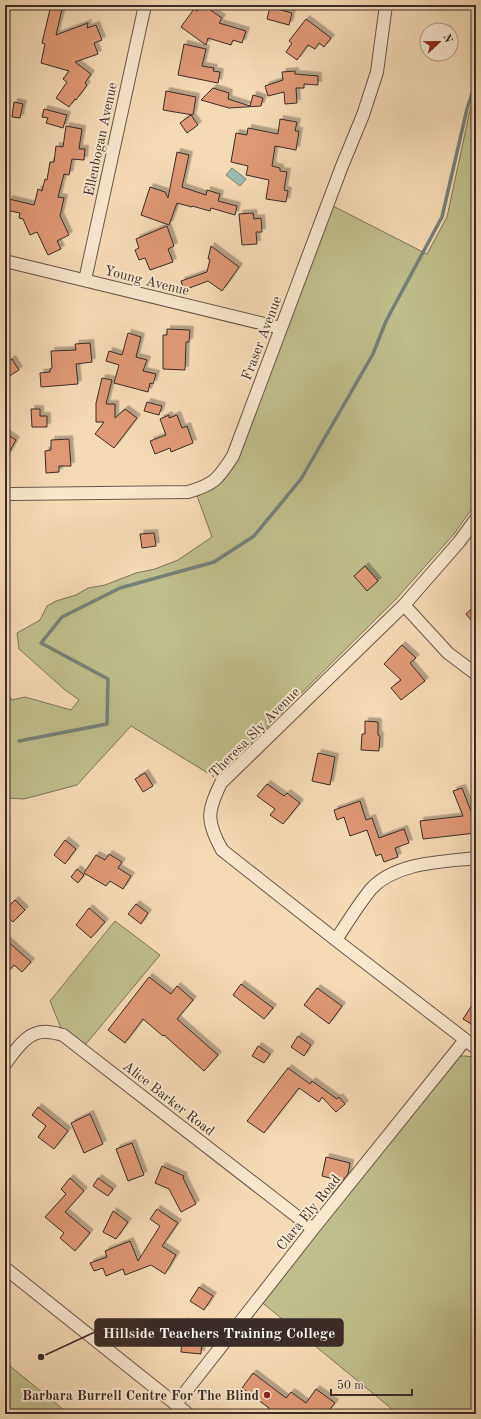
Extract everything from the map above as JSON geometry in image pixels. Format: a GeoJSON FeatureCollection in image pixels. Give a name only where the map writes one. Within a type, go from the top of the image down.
{"type":"FeatureCollection","features":[{"type":"Feature","properties":{"kind":"street","name":"Ellenbogan Avenue"},"geometry":{"type":"LineString","coordinates":[[85,280],[145,5]]}},
{"type":"Feature","properties":{"kind":"street","name":"Fraser Avenue"},"geometry":{"type":"LineString","coordinates":[[12,494],[188,492],[206,487],[220,476],[233,456],[363,115],[377,72],[386,5]]}},
{"type":"Feature","properties":{"kind":"street","name":"Young Avenue"},"geometry":{"type":"LineString","coordinates":[[5,261],[281,328]]}},
{"type":"Feature","properties":{"kind":"street","name":"Theresa Sly Avenue"},"geometry":{"type":"LineString","coordinates":[[476,519],[459,542],[404,606],[221,783],[213,800],[210,812],[213,831],[222,850],[476,1048]]}},
{"type":"Feature","properties":{"kind":"street"},"geometry":{"type":"LineString","coordinates":[[404,606],[448,653],[476,674]]}},
{"type":"Feature","properties":{"kind":"street"},"geometry":{"type":"LineString","coordinates":[[336,940],[371,889],[392,873],[404,868],[476,858]]}},
{"type":"Feature","properties":{"kind":"street","name":"Alice Barker Road"},"geometry":{"type":"LineString","coordinates":[[5,1064],[26,1038],[39,1032],[64,1035],[313,1229]]}},
{"type":"Feature","properties":{"kind":"street","name":"Clara Ely Road"},"geometry":{"type":"LineString","coordinates":[[176,1404],[313,1229],[465,1040]]}},
{"type":"Feature","properties":{"kind":"street"},"geometry":{"type":"LineString","coordinates":[[5,1268],[188,1414]]}},
{"type":"Feature","properties":{"kind":"green space"},"geometry":{"type":"Polygon","coordinates":[[[476,92],[476,148],[473,181],[476,181],[476,503],[454,534],[396,599],[216,778],[131,726],[77,785],[24,799],[5,798],[5,689],[12,700],[25,697],[71,710],[79,700],[64,689],[19,649],[17,633],[40,620],[47,606],[56,601],[76,595],[88,588],[105,585],[136,573],[155,569],[178,560],[212,537],[196,493],[223,478],[331,205],[427,254],[447,217],[470,110],[476,92]]]}},
{"type":"Feature","properties":{"kind":"green space"},"geometry":{"type":"Polygon","coordinates":[[[115,921],[160,955],[86,1044],[61,1028],[50,1001],[115,921]]]}},
{"type":"Feature","properties":{"kind":"green space"},"geometry":{"type":"Polygon","coordinates":[[[455,1056],[476,1058],[476,1414],[388,1414],[392,1409],[259,1300],[455,1056]]]}},
{"type":"Feature","properties":{"kind":"green space"},"geometry":{"type":"Polygon","coordinates":[[[5,1362],[69,1414],[5,1414],[5,1362]]]}},
{"type":"Feature","properties":{"kind":"shaded area"},"geometry":{"type":"Polygon","coordinates":[[[232,168],[246,179],[240,186],[226,175],[232,168]]]}},
{"type":"Feature","properties":{"kind":"building"},"geometry":{"type":"Polygon","coordinates":[[[51,5],[63,5],[56,35],[88,23],[87,28],[96,25],[102,40],[94,43],[98,54],[75,62],[91,74],[85,83],[87,85],[69,107],[56,98],[67,82],[63,79],[69,71],[41,63],[45,44],[42,43],[51,5]]]}},
{"type":"Feature","properties":{"kind":"building"},"geometry":{"type":"Polygon","coordinates":[[[201,5],[222,18],[219,23],[246,31],[242,43],[233,40],[231,45],[208,38],[206,45],[181,27],[194,9],[197,11],[201,5]]]}},
{"type":"Feature","properties":{"kind":"building"},"geometry":{"type":"Polygon","coordinates":[[[270,7],[292,13],[289,25],[267,19],[270,7]]]}},
{"type":"Feature","properties":{"kind":"building"},"geometry":{"type":"Polygon","coordinates":[[[306,19],[331,38],[324,47],[319,43],[315,49],[308,45],[297,60],[286,52],[292,43],[289,41],[306,19]]]}},
{"type":"Feature","properties":{"kind":"building"},"geometry":{"type":"Polygon","coordinates":[[[184,44],[206,49],[202,66],[214,68],[213,71],[220,72],[218,83],[178,75],[184,44]]]}},
{"type":"Feature","properties":{"kind":"building"},"geometry":{"type":"Polygon","coordinates":[[[295,71],[295,74],[318,76],[318,85],[304,84],[304,88],[296,88],[297,103],[285,104],[284,92],[268,96],[265,86],[283,80],[282,72],[295,71]]]}},
{"type":"Feature","properties":{"kind":"building"},"geometry":{"type":"Polygon","coordinates":[[[213,88],[229,93],[228,99],[250,106],[253,95],[263,98],[261,106],[229,108],[201,100],[213,88]]]}},
{"type":"Feature","properties":{"kind":"building"},"geometry":{"type":"Polygon","coordinates":[[[166,91],[196,97],[193,115],[163,110],[166,91]]]}},
{"type":"Feature","properties":{"kind":"building"},"geometry":{"type":"Polygon","coordinates":[[[14,102],[23,104],[20,118],[12,117],[14,102]]]}},
{"type":"Feature","properties":{"kind":"building"},"geometry":{"type":"Polygon","coordinates":[[[44,109],[67,115],[63,128],[46,123],[48,118],[42,117],[44,109]]]}},
{"type":"Feature","properties":{"kind":"building"},"geometry":{"type":"Polygon","coordinates":[[[191,115],[198,125],[187,133],[180,123],[191,115]]]}},
{"type":"Feature","properties":{"kind":"building"},"geometry":{"type":"Polygon","coordinates":[[[280,119],[297,122],[295,131],[299,131],[296,150],[275,146],[272,166],[280,168],[280,171],[287,172],[284,190],[288,191],[286,202],[266,199],[269,180],[246,175],[248,166],[231,162],[236,133],[247,135],[248,128],[278,134],[280,119]]]}},
{"type":"Feature","properties":{"kind":"building"},"geometry":{"type":"Polygon","coordinates":[[[66,126],[82,129],[79,149],[85,149],[84,160],[72,159],[69,175],[64,174],[58,197],[64,198],[60,216],[69,235],[57,241],[61,249],[48,255],[37,232],[30,235],[23,219],[19,218],[20,213],[6,210],[9,199],[34,205],[38,189],[42,191],[45,179],[47,180],[50,162],[54,162],[56,146],[63,147],[66,126]]]}},
{"type":"Feature","properties":{"kind":"building"},"geometry":{"type":"Polygon","coordinates":[[[177,152],[189,155],[182,187],[206,195],[207,190],[220,194],[218,201],[237,206],[235,215],[211,208],[210,211],[177,203],[169,225],[141,215],[150,187],[165,192],[168,198],[177,152]]]}},
{"type":"Feature","properties":{"kind":"building"},"geometry":{"type":"Polygon","coordinates":[[[253,213],[254,219],[261,218],[262,232],[256,232],[257,244],[242,245],[239,214],[253,213]]]}},
{"type":"Feature","properties":{"kind":"building"},"geometry":{"type":"Polygon","coordinates":[[[167,226],[174,246],[168,249],[173,262],[150,270],[145,258],[139,260],[135,250],[139,248],[136,239],[167,226]]]}},
{"type":"Feature","properties":{"kind":"building"},"geometry":{"type":"Polygon","coordinates":[[[211,246],[239,267],[222,291],[208,281],[184,290],[181,281],[207,272],[211,246]]]}},
{"type":"Feature","properties":{"kind":"building"},"geometry":{"type":"Polygon","coordinates":[[[167,329],[190,330],[189,342],[186,342],[185,370],[163,369],[163,335],[167,335],[167,329]]]}},
{"type":"Feature","properties":{"kind":"building"},"geometry":{"type":"Polygon","coordinates":[[[128,333],[141,337],[136,357],[147,360],[143,371],[156,374],[153,384],[150,383],[148,392],[114,383],[119,365],[106,361],[109,351],[122,355],[128,333]]]}},
{"type":"Feature","properties":{"kind":"building"},"geometry":{"type":"Polygon","coordinates":[[[90,343],[92,362],[76,364],[78,384],[41,387],[40,373],[50,372],[50,369],[52,368],[51,351],[76,350],[75,344],[90,343]]]}},
{"type":"Feature","properties":{"kind":"building"},"geometry":{"type":"Polygon","coordinates":[[[12,359],[19,370],[5,379],[5,364],[12,359]]]}},
{"type":"Feature","properties":{"kind":"building"},"geometry":{"type":"Polygon","coordinates":[[[102,378],[112,380],[106,404],[115,404],[115,418],[125,409],[137,418],[114,448],[95,434],[104,422],[96,422],[96,403],[102,378]]]}},
{"type":"Feature","properties":{"kind":"building"},"geometry":{"type":"Polygon","coordinates":[[[147,402],[162,406],[159,415],[144,411],[147,402]]]}},
{"type":"Feature","properties":{"kind":"building"},"geometry":{"type":"Polygon","coordinates":[[[31,409],[40,409],[40,416],[47,416],[47,427],[32,427],[31,409]]]}},
{"type":"Feature","properties":{"kind":"building"},"geometry":{"type":"Polygon","coordinates":[[[169,415],[169,418],[177,415],[182,428],[187,426],[193,443],[171,452],[170,448],[155,454],[150,441],[166,435],[160,419],[169,415]]]}},
{"type":"Feature","properties":{"kind":"building"},"geometry":{"type":"Polygon","coordinates":[[[5,433],[16,440],[5,460],[5,433]]]}},
{"type":"Feature","properties":{"kind":"building"},"geometry":{"type":"Polygon","coordinates":[[[69,439],[71,466],[59,466],[59,472],[46,473],[45,451],[51,450],[51,440],[69,439]]]}},
{"type":"Feature","properties":{"kind":"building"},"geometry":{"type":"Polygon","coordinates":[[[154,533],[156,546],[142,548],[140,534],[154,533]]]}},
{"type":"Feature","properties":{"kind":"building"},"geometry":{"type":"Polygon","coordinates":[[[365,566],[378,581],[367,591],[354,576],[365,566]]]}},
{"type":"Feature","properties":{"kind":"building"},"geometry":{"type":"Polygon","coordinates":[[[476,605],[476,626],[466,614],[476,605]]]}},
{"type":"Feature","properties":{"kind":"building"},"geometry":{"type":"Polygon","coordinates":[[[402,645],[416,658],[410,663],[425,681],[401,700],[391,688],[401,680],[384,664],[402,645]]]}},
{"type":"Feature","properties":{"kind":"building"},"geometry":{"type":"Polygon","coordinates":[[[365,721],[378,722],[378,735],[380,736],[379,751],[361,750],[362,734],[365,734],[365,721]]]}},
{"type":"Feature","properties":{"kind":"building"},"geometry":{"type":"Polygon","coordinates":[[[318,753],[335,757],[330,785],[312,781],[318,753]]]}},
{"type":"Feature","properties":{"kind":"building"},"geometry":{"type":"Polygon","coordinates":[[[145,773],[153,786],[143,792],[135,779],[145,773]]]}},
{"type":"Feature","properties":{"kind":"building"},"geometry":{"type":"Polygon","coordinates":[[[267,784],[284,796],[287,793],[300,803],[283,824],[270,815],[275,809],[257,796],[267,784]]]}},
{"type":"Feature","properties":{"kind":"building"},"geometry":{"type":"Polygon","coordinates":[[[462,788],[476,824],[476,833],[423,839],[420,821],[463,816],[453,791],[462,788]]]}},
{"type":"Feature","properties":{"kind":"building"},"geometry":{"type":"Polygon","coordinates":[[[360,801],[366,820],[372,818],[379,838],[404,829],[409,843],[395,848],[398,857],[384,862],[381,854],[376,856],[367,830],[350,836],[344,817],[337,820],[334,810],[360,801]]]}},
{"type":"Feature","properties":{"kind":"building"},"geometry":{"type":"Polygon","coordinates":[[[65,840],[76,849],[65,864],[54,855],[65,840]]]}},
{"type":"Feature","properties":{"kind":"building"},"geometry":{"type":"Polygon","coordinates":[[[109,854],[122,862],[118,868],[131,876],[123,889],[110,881],[106,886],[84,873],[96,855],[105,860],[109,854]]]}},
{"type":"Feature","properties":{"kind":"building"},"geometry":{"type":"Polygon","coordinates":[[[77,869],[84,875],[78,883],[71,877],[77,869]]]}},
{"type":"Feature","properties":{"kind":"building"},"geometry":{"type":"Polygon","coordinates":[[[15,900],[25,910],[13,922],[5,915],[5,910],[15,900]]]}},
{"type":"Feature","properties":{"kind":"building"},"geometry":{"type":"Polygon","coordinates":[[[136,904],[148,913],[141,924],[128,914],[136,904]]]}},
{"type":"Feature","properties":{"kind":"building"},"geometry":{"type":"Polygon","coordinates":[[[89,908],[105,922],[91,938],[76,925],[89,908]]]}},
{"type":"Feature","properties":{"kind":"building"},"geometry":{"type":"Polygon","coordinates":[[[5,939],[31,962],[22,972],[14,965],[5,975],[5,939]]]}},
{"type":"Feature","properties":{"kind":"building"},"geometry":{"type":"Polygon","coordinates":[[[149,977],[171,994],[177,986],[193,1000],[177,1019],[218,1055],[204,1071],[164,1035],[163,1036],[143,1019],[125,1043],[108,1030],[149,977]]]}},
{"type":"Feature","properties":{"kind":"building"},"geometry":{"type":"Polygon","coordinates":[[[241,984],[273,1008],[264,1019],[233,995],[241,984]]]}},
{"type":"Feature","properties":{"kind":"building"},"geometry":{"type":"Polygon","coordinates":[[[317,988],[342,1006],[329,1024],[304,1005],[317,988]]]}},
{"type":"Feature","properties":{"kind":"building"},"geometry":{"type":"Polygon","coordinates":[[[476,999],[476,1027],[463,1019],[476,999]]]}},
{"type":"Feature","properties":{"kind":"building"},"geometry":{"type":"Polygon","coordinates":[[[298,1036],[311,1045],[304,1056],[291,1047],[298,1036]]]}},
{"type":"Feature","properties":{"kind":"building"},"geometry":{"type":"Polygon","coordinates":[[[258,1046],[270,1054],[264,1063],[252,1056],[258,1046]]]}},
{"type":"Feature","properties":{"kind":"building"},"geometry":{"type":"Polygon","coordinates":[[[288,1068],[310,1084],[312,1081],[337,1099],[339,1097],[345,1104],[336,1112],[322,1097],[319,1102],[299,1088],[264,1133],[247,1121],[288,1068]]]}},
{"type":"Feature","properties":{"kind":"building"},"geometry":{"type":"Polygon","coordinates":[[[38,1107],[68,1131],[54,1149],[38,1137],[46,1126],[32,1115],[38,1107]]]}},
{"type":"Feature","properties":{"kind":"building"},"geometry":{"type":"Polygon","coordinates":[[[90,1114],[103,1144],[84,1153],[71,1123],[90,1114]]]}},
{"type":"Feature","properties":{"kind":"building"},"geometry":{"type":"Polygon","coordinates":[[[132,1143],[144,1175],[128,1181],[116,1149],[132,1143]]]}},
{"type":"Feature","properties":{"kind":"building"},"geometry":{"type":"Polygon","coordinates":[[[326,1157],[350,1163],[348,1174],[331,1195],[327,1193],[334,1179],[322,1176],[326,1157]]]}},
{"type":"Feature","properties":{"kind":"building"},"geometry":{"type":"Polygon","coordinates":[[[162,1166],[184,1176],[183,1178],[196,1204],[181,1212],[169,1189],[155,1183],[162,1166]]]}},
{"type":"Feature","properties":{"kind":"building"},"geometry":{"type":"Polygon","coordinates":[[[70,1178],[84,1191],[65,1212],[90,1233],[75,1251],[60,1238],[64,1233],[45,1217],[66,1194],[61,1189],[70,1178]]]}},
{"type":"Feature","properties":{"kind":"building"},"geometry":{"type":"Polygon","coordinates":[[[98,1178],[113,1189],[108,1196],[93,1186],[98,1178]]]}},
{"type":"Feature","properties":{"kind":"building"},"geometry":{"type":"Polygon","coordinates":[[[157,1209],[178,1223],[162,1246],[176,1255],[165,1274],[151,1265],[125,1275],[123,1269],[106,1276],[103,1268],[94,1271],[90,1263],[107,1257],[105,1251],[130,1241],[138,1261],[160,1226],[150,1219],[157,1209]]]}},
{"type":"Feature","properties":{"kind":"building"},"geometry":{"type":"Polygon","coordinates":[[[113,1211],[128,1222],[116,1239],[103,1232],[113,1211]]]}},
{"type":"Feature","properties":{"kind":"building"},"geometry":{"type":"Polygon","coordinates":[[[199,1287],[213,1296],[204,1310],[190,1301],[199,1287]]]}},
{"type":"Feature","properties":{"kind":"building"},"geometry":{"type":"Polygon","coordinates":[[[183,1322],[203,1324],[201,1354],[181,1352],[183,1322]]]}},
{"type":"Feature","properties":{"kind":"building","name":"Barbara Burrell Centre For The Blind"},"geometry":{"type":"Polygon","coordinates":[[[253,1373],[286,1398],[291,1392],[306,1403],[316,1389],[335,1403],[326,1414],[265,1414],[269,1408],[242,1388],[253,1373]]]}},
{"type":"Feature","properties":{"kind":"waterway"},"geometry":{"type":"LineString","coordinates":[[19,741],[107,724],[108,679],[41,643],[62,617],[120,588],[214,562],[254,536],[301,479],[373,354],[386,321],[442,217],[467,109],[476,81]]}},
{"type":"Feature","properties":{"kind":"place","name":"Hillside Teachers Training College"},"geometry":{"type":"Point","coordinates":[41,1357]}},
{"type":"Feature","properties":{"kind":"place","name":"Barbara Burrell Centre For The Blind"},"geometry":{"type":"Point","coordinates":[267,1395]}}]}
